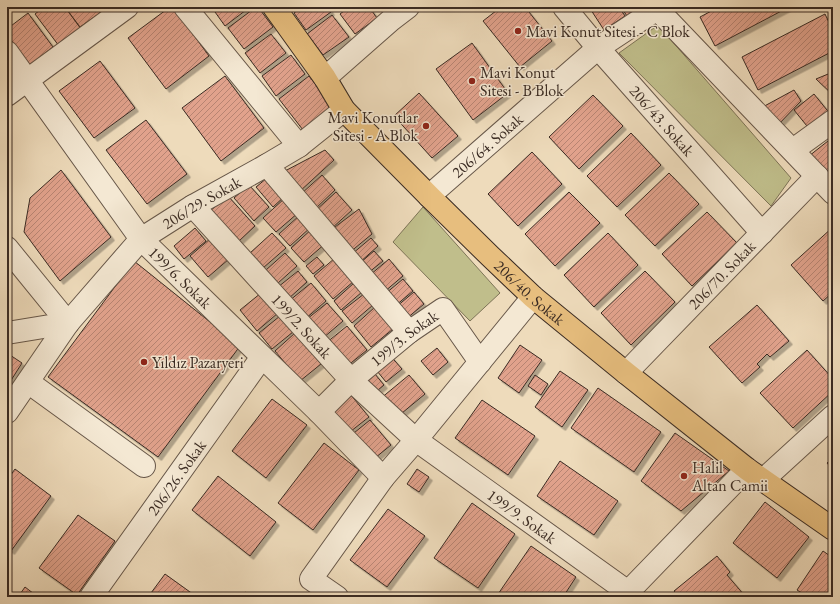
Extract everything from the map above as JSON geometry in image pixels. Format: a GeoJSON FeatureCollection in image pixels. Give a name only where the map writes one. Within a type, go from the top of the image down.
{"type":"FeatureCollection","features":[{"type":"Feature","properties":{"kind":"main road","name":"206/40. Sokak"},"geometry":{"type":"LineString","coordinates":[[274,7],[325,78],[344,110],[428,196],[533,297],[626,373],[755,474],[833,529]]}},
{"type":"Feature","properties":{"kind":"street"},"geometry":{"type":"LineString","coordinates":[[7,95],[127,7]]}},
{"type":"Feature","properties":{"kind":"street"},"geometry":{"type":"LineString","coordinates":[[185,7],[299,146]]}},
{"type":"Feature","properties":{"kind":"street"},"geometry":{"type":"LineString","coordinates":[[325,78],[386,13],[408,7]]}},
{"type":"Feature","properties":{"kind":"street","name":"206/43. Sokak"},"geometry":{"type":"LineString","coordinates":[[567,8],[598,48],[762,233]]}},
{"type":"Feature","properties":{"kind":"street"},"geometry":{"type":"LineString","coordinates":[[658,8],[833,193]]}},
{"type":"Feature","properties":{"kind":"street","name":"206/64. Sokak"},"geometry":{"type":"LineString","coordinates":[[428,196],[598,48],[658,8]]}},
{"type":"Feature","properties":{"kind":"street","name":"199/6. Sokak"},"geometry":{"type":"LineString","coordinates":[[7,52],[141,239],[319,412],[383,478]]}},
{"type":"Feature","properties":{"kind":"street","name":"206/29. Sokak"},"geometry":{"type":"LineString","coordinates":[[7,412],[68,323],[141,239],[192,206],[299,146],[344,110]]}},
{"type":"Feature","properties":{"kind":"street"},"geometry":{"type":"LineString","coordinates":[[793,150],[833,120]]}},
{"type":"Feature","properties":{"kind":"street"},"geometry":{"type":"LineString","coordinates":[[267,165],[408,332]]}},
{"type":"Feature","properties":{"kind":"street","name":"206/70. Sokak"},"geometry":{"type":"LineString","coordinates":[[626,373],[817,176]]}},
{"type":"Feature","properties":{"kind":"street","name":"199/2. Sokak"},"geometry":{"type":"LineString","coordinates":[[192,206],[350,380],[416,440]]}},
{"type":"Feature","properties":{"kind":"street"},"geometry":{"type":"LineString","coordinates":[[7,248],[68,323],[7,333]]}},
{"type":"Feature","properties":{"kind":"street"},"geometry":{"type":"LineString","coordinates":[[337,597],[311,579],[383,478],[533,297]]}},
{"type":"Feature","properties":{"kind":"street","name":"199/3. Sokak"},"geometry":{"type":"LineString","coordinates":[[319,412],[350,380],[408,332],[443,309],[480,362]]}},
{"type":"Feature","properties":{"kind":"street","name":"206/26. Sokak"},"geometry":{"type":"LineString","coordinates":[[91,597],[262,357]]}},
{"type":"Feature","properties":{"kind":"street"},"geometry":{"type":"LineString","coordinates":[[28,382],[144,466]]}},
{"type":"Feature","properties":{"kind":"street"},"geometry":{"type":"LineString","coordinates":[[625,595],[755,474],[833,416]]}},
{"type":"Feature","properties":{"kind":"street","name":"199/9. Sokak"},"geometry":{"type":"LineString","coordinates":[[416,440],[625,595]]}},
{"type":"Feature","properties":{"kind":"shaded area"},"geometry":{"type":"Polygon","coordinates":[[[658,25],[791,178],[771,206],[619,53],[658,25]]]}},
{"type":"Feature","properties":{"kind":"shaded area"},"geometry":{"type":"Polygon","coordinates":[[[423,207],[500,293],[470,321],[393,242],[423,207]]]}},
{"type":"Feature","properties":{"kind":"building"},"geometry":{"type":"Polygon","coordinates":[[[44,7],[65,7],[81,29],[59,46],[35,14],[44,7]]]}},
{"type":"Feature","properties":{"kind":"building"},"geometry":{"type":"Polygon","coordinates":[[[65,7],[96,7],[100,13],[80,27],[65,7]]]}},
{"type":"Feature","properties":{"kind":"building"},"geometry":{"type":"Polygon","coordinates":[[[170,7],[173,7],[209,56],[166,89],[128,38],[170,7]]]}},
{"type":"Feature","properties":{"kind":"building"},"geometry":{"type":"Polygon","coordinates":[[[221,7],[250,7],[225,26],[215,12],[221,7]]]}},
{"type":"Feature","properties":{"kind":"building"},"geometry":{"type":"Polygon","coordinates":[[[258,7],[273,27],[244,49],[228,28],[258,7]]]}},
{"type":"Feature","properties":{"kind":"building"},"geometry":{"type":"Polygon","coordinates":[[[302,7],[328,7],[331,12],[306,30],[294,13],[302,7]]]}},
{"type":"Feature","properties":{"kind":"building"},"geometry":{"type":"Polygon","coordinates":[[[349,7],[369,7],[377,18],[355,34],[340,14],[349,7]]]}},
{"type":"Feature","properties":{"kind":"building","name":"Mavi Konut Sitesi - C Blok"},"geometry":{"type":"Polygon","coordinates":[[[501,7],[525,7],[552,41],[520,67],[483,21],[501,7]]]}},
{"type":"Feature","properties":{"kind":"building"},"geometry":{"type":"Polygon","coordinates":[[[589,7],[619,7],[625,16],[604,30],[589,7]]]}},
{"type":"Feature","properties":{"kind":"building"},"geometry":{"type":"Polygon","coordinates":[[[621,7],[640,7],[627,16],[621,7]]]}},
{"type":"Feature","properties":{"kind":"building"},"geometry":{"type":"Polygon","coordinates":[[[719,7],[789,7],[715,46],[700,17],[719,7]]]}},
{"type":"Feature","properties":{"kind":"building"},"geometry":{"type":"Polygon","coordinates":[[[28,13],[53,47],[30,65],[7,35],[7,29],[28,13]]]}},
{"type":"Feature","properties":{"kind":"building"},"geometry":{"type":"Polygon","coordinates":[[[825,14],[833,31],[833,51],[758,90],[742,57],[825,14]]]}},
{"type":"Feature","properties":{"kind":"building"},"geometry":{"type":"Polygon","coordinates":[[[332,15],[349,37],[323,55],[307,34],[332,15]]]}},
{"type":"Feature","properties":{"kind":"building"},"geometry":{"type":"Polygon","coordinates":[[[271,34],[286,53],[260,73],[245,53],[271,34]]]}},
{"type":"Feature","properties":{"kind":"building","name":"Mavi Konut Sitesi - B Blok"},"geometry":{"type":"Polygon","coordinates":[[[472,43],[508,93],[473,120],[436,69],[472,43]]]}},
{"type":"Feature","properties":{"kind":"building"},"geometry":{"type":"Polygon","coordinates":[[[291,55],[305,74],[276,96],[262,76],[291,55]]]}},
{"type":"Feature","properties":{"kind":"building"},"geometry":{"type":"Polygon","coordinates":[[[100,61],[135,108],[94,138],[59,91],[100,61]]]}},
{"type":"Feature","properties":{"kind":"building"},"geometry":{"type":"Polygon","coordinates":[[[7,71],[13,79],[7,84],[7,71]]]}},
{"type":"Feature","properties":{"kind":"building"},"geometry":{"type":"Polygon","coordinates":[[[833,72],[833,95],[816,79],[833,72]]]}},
{"type":"Feature","properties":{"kind":"building"},"geometry":{"type":"Polygon","coordinates":[[[225,76],[264,128],[221,161],[182,108],[225,76]]]}},
{"type":"Feature","properties":{"kind":"building"},"geometry":{"type":"Polygon","coordinates":[[[309,76],[333,107],[303,130],[279,99],[309,76]]]}},
{"type":"Feature","properties":{"kind":"building"},"geometry":{"type":"Polygon","coordinates":[[[794,90],[801,101],[776,127],[759,109],[794,90]]]}},
{"type":"Feature","properties":{"kind":"building","name":"Mavi Konutlar Sitesi - A Blok"},"geometry":{"type":"Polygon","coordinates":[[[419,93],[458,136],[432,158],[394,116],[419,93]]]}},
{"type":"Feature","properties":{"kind":"building"},"geometry":{"type":"Polygon","coordinates":[[[814,94],[831,115],[811,131],[794,110],[814,94]]]}},
{"type":"Feature","properties":{"kind":"building"},"geometry":{"type":"Polygon","coordinates":[[[593,95],[623,126],[579,169],[549,137],[593,95]]]}},
{"type":"Feature","properties":{"kind":"building"},"geometry":{"type":"Polygon","coordinates":[[[146,120],[187,174],[147,204],[106,150],[146,120]]]}},
{"type":"Feature","properties":{"kind":"building"},"geometry":{"type":"Polygon","coordinates":[[[631,133],[661,165],[617,207],[587,176],[631,133]]]}},
{"type":"Feature","properties":{"kind":"building"},"geometry":{"type":"Polygon","coordinates":[[[833,137],[833,180],[809,156],[833,137]]]}},
{"type":"Feature","properties":{"kind":"building"},"geometry":{"type":"Polygon","coordinates":[[[325,150],[334,160],[299,192],[283,172],[325,150]]]}},
{"type":"Feature","properties":{"kind":"building"},"geometry":{"type":"Polygon","coordinates":[[[532,152],[562,184],[518,226],[488,194],[532,152]]]}},
{"type":"Feature","properties":{"kind":"building"},"geometry":{"type":"Polygon","coordinates":[[[61,170],[111,237],[60,281],[24,232],[30,198],[61,170]]]}},
{"type":"Feature","properties":{"kind":"building"},"geometry":{"type":"Polygon","coordinates":[[[669,173],[699,204],[655,246],[625,215],[669,173]]]}},
{"type":"Feature","properties":{"kind":"building"},"geometry":{"type":"Polygon","coordinates":[[[322,175],[335,190],[315,209],[301,194],[322,175]]]}},
{"type":"Feature","properties":{"kind":"building"},"geometry":{"type":"Polygon","coordinates":[[[267,178],[284,197],[273,207],[256,187],[267,178]]]}},
{"type":"Feature","properties":{"kind":"building"},"geometry":{"type":"Polygon","coordinates":[[[249,185],[269,207],[254,221],[234,198],[249,185]]]}},
{"type":"Feature","properties":{"kind":"building"},"geometry":{"type":"Polygon","coordinates":[[[336,192],[352,210],[331,229],[315,211],[336,192]]]}},
{"type":"Feature","properties":{"kind":"building"},"geometry":{"type":"Polygon","coordinates":[[[569,192],[600,223],[555,266],[525,234],[569,192]]]}},
{"type":"Feature","properties":{"kind":"building"},"geometry":{"type":"Polygon","coordinates":[[[228,196],[255,226],[238,242],[210,211],[228,196]]]}},
{"type":"Feature","properties":{"kind":"building"},"geometry":{"type":"Polygon","coordinates":[[[285,198],[298,213],[276,232],[263,218],[285,198]]]}},
{"type":"Feature","properties":{"kind":"building"},"geometry":{"type":"Polygon","coordinates":[[[359,209],[372,234],[349,253],[331,230],[359,209]]]}},
{"type":"Feature","properties":{"kind":"building"},"geometry":{"type":"Polygon","coordinates":[[[707,212],[737,243],[692,286],[662,254],[707,212]]]}},
{"type":"Feature","properties":{"kind":"building"},"geometry":{"type":"Polygon","coordinates":[[[300,215],[311,227],[290,246],[279,234],[300,215]]]}},
{"type":"Feature","properties":{"kind":"building"},"geometry":{"type":"Polygon","coordinates":[[[833,227],[833,292],[823,301],[791,265],[833,227]]]}},
{"type":"Feature","properties":{"kind":"building"},"geometry":{"type":"Polygon","coordinates":[[[195,228],[206,241],[184,259],[174,246],[195,228]]]}},
{"type":"Feature","properties":{"kind":"building"},"geometry":{"type":"Polygon","coordinates":[[[313,228],[326,243],[304,262],[291,248],[313,228]]]}},
{"type":"Feature","properties":{"kind":"building"},"geometry":{"type":"Polygon","coordinates":[[[272,233],[286,248],[263,268],[250,253],[272,233]]]}},
{"type":"Feature","properties":{"kind":"building"},"geometry":{"type":"Polygon","coordinates":[[[608,233],[638,265],[594,307],[564,275],[608,233]]]}},
{"type":"Feature","properties":{"kind":"building"},"geometry":{"type":"Polygon","coordinates":[[[211,238],[229,259],[208,277],[190,256],[211,238]]]}},
{"type":"Feature","properties":{"kind":"building"},"geometry":{"type":"Polygon","coordinates":[[[371,238],[378,246],[359,263],[352,254],[371,238]]]}},
{"type":"Feature","properties":{"kind":"building"},"geometry":{"type":"Polygon","coordinates":[[[374,251],[383,261],[368,273],[360,263],[374,251]]]}},
{"type":"Feature","properties":{"kind":"building"},"geometry":{"type":"Polygon","coordinates":[[[285,253],[297,266],[278,283],[266,270],[285,253]]]}},
{"type":"Feature","properties":{"kind":"building"},"geometry":{"type":"Polygon","coordinates":[[[317,257],[324,265],[313,274],[306,266],[317,257]]]}},
{"type":"Feature","properties":{"kind":"building"},"geometry":{"type":"Polygon","coordinates":[[[335,258],[354,281],[333,299],[314,276],[335,258]]]}},
{"type":"Feature","properties":{"kind":"building"},"geometry":{"type":"Polygon","coordinates":[[[389,259],[403,276],[384,292],[370,275],[389,259]]]}},
{"type":"Feature","properties":{"kind":"building","name":"Yıldız Pazaryeri"},"geometry":{"type":"Polygon","coordinates":[[[134,261],[240,346],[158,457],[48,377],[134,261]]]}},
{"type":"Feature","properties":{"kind":"building"},"geometry":{"type":"Polygon","coordinates":[[[298,271],[307,282],[288,299],[278,287],[298,271]]]}},
{"type":"Feature","properties":{"kind":"building"},"geometry":{"type":"Polygon","coordinates":[[[645,271],[675,302],[631,345],[601,313],[645,271]]]}},
{"type":"Feature","properties":{"kind":"building"},"geometry":{"type":"Polygon","coordinates":[[[403,279],[413,291],[395,306],[385,294],[403,279]]]}},
{"type":"Feature","properties":{"kind":"building"},"geometry":{"type":"Polygon","coordinates":[[[311,283],[326,301],[304,320],[289,301],[311,283]]]}},
{"type":"Feature","properties":{"kind":"building"},"geometry":{"type":"Polygon","coordinates":[[[354,283],[362,292],[341,310],[334,301],[354,283]]]}},
{"type":"Feature","properties":{"kind":"building"},"geometry":{"type":"Polygon","coordinates":[[[414,292],[424,304],[406,319],[396,307],[414,292]]]}},
{"type":"Feature","properties":{"kind":"building"},"geometry":{"type":"Polygon","coordinates":[[[261,293],[278,313],[257,331],[240,310],[261,293]]]}},
{"type":"Feature","properties":{"kind":"building"},"geometry":{"type":"Polygon","coordinates":[[[364,294],[373,305],[352,323],[342,311],[364,294]]]}},
{"type":"Feature","properties":{"kind":"building"},"geometry":{"type":"Polygon","coordinates":[[[327,303],[343,321],[323,338],[307,319],[327,303]]]}},
{"type":"Feature","properties":{"kind":"building"},"geometry":{"type":"Polygon","coordinates":[[[757,305],[789,341],[770,357],[767,354],[757,364],[760,367],[742,383],[709,347],[757,305]]]}},
{"type":"Feature","properties":{"kind":"building"},"geometry":{"type":"Polygon","coordinates":[[[375,307],[393,329],[371,347],[354,326],[375,307]]]}},
{"type":"Feature","properties":{"kind":"building"},"geometry":{"type":"Polygon","coordinates":[[[280,316],[293,332],[272,349],[259,333],[280,316]]]}},
{"type":"Feature","properties":{"kind":"building"},"geometry":{"type":"Polygon","coordinates":[[[347,326],[367,350],[346,367],[326,343],[347,326]]]}},
{"type":"Feature","properties":{"kind":"building"},"geometry":{"type":"Polygon","coordinates":[[[295,333],[321,364],[300,381],[275,351],[295,333]]]}},
{"type":"Feature","properties":{"kind":"building"},"geometry":{"type":"Polygon","coordinates":[[[520,345],[542,360],[519,393],[498,378],[520,345]]]}},
{"type":"Feature","properties":{"kind":"building"},"geometry":{"type":"Polygon","coordinates":[[[437,348],[448,362],[433,375],[421,361],[437,348]]]}},
{"type":"Feature","properties":{"kind":"building"},"geometry":{"type":"Polygon","coordinates":[[[807,350],[833,379],[833,391],[793,428],[760,393],[807,350]]]}},
{"type":"Feature","properties":{"kind":"building"},"geometry":{"type":"Polygon","coordinates":[[[7,353],[22,363],[10,382],[7,380],[7,353]]]}},
{"type":"Feature","properties":{"kind":"building"},"geometry":{"type":"Polygon","coordinates":[[[388,353],[402,369],[386,382],[373,366],[388,353]]]}},
{"type":"Feature","properties":{"kind":"building"},"geometry":{"type":"Polygon","coordinates":[[[370,368],[384,385],[371,396],[357,379],[370,368]]]}},
{"type":"Feature","properties":{"kind":"building"},"geometry":{"type":"Polygon","coordinates":[[[560,371],[588,390],[562,427],[535,407],[560,371]]]}},
{"type":"Feature","properties":{"kind":"building"},"geometry":{"type":"Polygon","coordinates":[[[409,375],[425,394],[396,418],[380,399],[409,375]]]}},
{"type":"Feature","properties":{"kind":"building"},"geometry":{"type":"Polygon","coordinates":[[[535,375],[548,384],[541,395],[528,386],[535,375]]]}},
{"type":"Feature","properties":{"kind":"building"},"geometry":{"type":"Polygon","coordinates":[[[598,388],[661,432],[634,472],[571,428],[598,388]]]}},
{"type":"Feature","properties":{"kind":"building"},"geometry":{"type":"Polygon","coordinates":[[[350,394],[369,417],[346,435],[328,413],[350,394]]]}},
{"type":"Feature","properties":{"kind":"building"},"geometry":{"type":"Polygon","coordinates":[[[272,399],[307,425],[266,478],[232,451],[272,399]]]}},
{"type":"Feature","properties":{"kind":"building"},"geometry":{"type":"Polygon","coordinates":[[[482,400],[535,436],[508,475],[455,438],[482,400]]]}},
{"type":"Feature","properties":{"kind":"building"},"geometry":{"type":"Polygon","coordinates":[[[370,420],[391,445],[370,462],[349,437],[370,420]]]}},
{"type":"Feature","properties":{"kind":"building","name":"Halil Altan Camii"},"geometry":{"type":"Polygon","coordinates":[[[675,433],[729,471],[681,511],[641,481],[675,433]]]}},
{"type":"Feature","properties":{"kind":"building"},"geometry":{"type":"Polygon","coordinates":[[[324,443],[359,470],[313,530],[278,503],[324,443]]]}},
{"type":"Feature","properties":{"kind":"building"},"geometry":{"type":"Polygon","coordinates":[[[833,457],[833,470],[827,463],[833,457]]]}},
{"type":"Feature","properties":{"kind":"building"},"geometry":{"type":"Polygon","coordinates":[[[560,461],[618,501],[594,535],[537,496],[560,461]]]}},
{"type":"Feature","properties":{"kind":"building"},"geometry":{"type":"Polygon","coordinates":[[[15,469],[51,496],[11,551],[7,548],[7,480],[15,469]]]}},
{"type":"Feature","properties":{"kind":"building"},"geometry":{"type":"Polygon","coordinates":[[[417,469],[429,477],[419,492],[407,484],[417,469]]]}},
{"type":"Feature","properties":{"kind":"building"},"geometry":{"type":"Polygon","coordinates":[[[218,476],[276,522],[250,556],[192,510],[218,476]]]}},
{"type":"Feature","properties":{"kind":"building"},"geometry":{"type":"Polygon","coordinates":[[[765,502],[809,537],[777,578],[733,543],[765,502]]]}},
{"type":"Feature","properties":{"kind":"building"},"geometry":{"type":"Polygon","coordinates":[[[472,503],[515,534],[478,588],[434,558],[472,503]]]}},
{"type":"Feature","properties":{"kind":"building"},"geometry":{"type":"Polygon","coordinates":[[[388,509],[425,536],[387,587],[350,560],[388,509]]]}},
{"type":"Feature","properties":{"kind":"building"},"geometry":{"type":"Polygon","coordinates":[[[78,515],[115,541],[77,595],[39,568],[78,515]]]}},
{"type":"Feature","properties":{"kind":"building"},"geometry":{"type":"Polygon","coordinates":[[[531,546],[576,577],[563,597],[496,597],[531,546]]]}},
{"type":"Feature","properties":{"kind":"building"},"geometry":{"type":"Polygon","coordinates":[[[823,551],[833,558],[833,597],[808,597],[797,590],[823,551]]]}},
{"type":"Feature","properties":{"kind":"building"},"geometry":{"type":"Polygon","coordinates":[[[717,556],[730,572],[727,575],[745,596],[679,597],[674,591],[717,556]]]}},
{"type":"Feature","properties":{"kind":"building"},"geometry":{"type":"Polygon","coordinates":[[[165,574],[197,597],[148,597],[165,574]]]}},
{"type":"Feature","properties":{"kind":"building"},"geometry":{"type":"Polygon","coordinates":[[[25,587],[38,597],[18,597],[25,587]]]}},
{"type":"Feature","properties":{"kind":"building"},"geometry":{"type":"Polygon","coordinates":[[[245,592],[252,597],[241,597],[245,592]]]}},
{"type":"Feature","properties":{"kind":"place","name":"Mavi Konut Sitesi - C Blok"},"geometry":{"type":"Point","coordinates":[518,31]}},
{"type":"Feature","properties":{"kind":"place","name":"Mavi Konut Sitesi - B Blok"},"geometry":{"type":"Point","coordinates":[472,81]}},
{"type":"Feature","properties":{"kind":"place","name":"Mavi Konutlar Sitesi - A Blok"},"geometry":{"type":"Point","coordinates":[426,126]}},
{"type":"Feature","properties":{"kind":"place","name":"Yıldız Pazaryeri"},"geometry":{"type":"Point","coordinates":[144,362]}},
{"type":"Feature","properties":{"kind":"place","name":"Halil Altan Camii"},"geometry":{"type":"Point","coordinates":[684,476]}}]}
